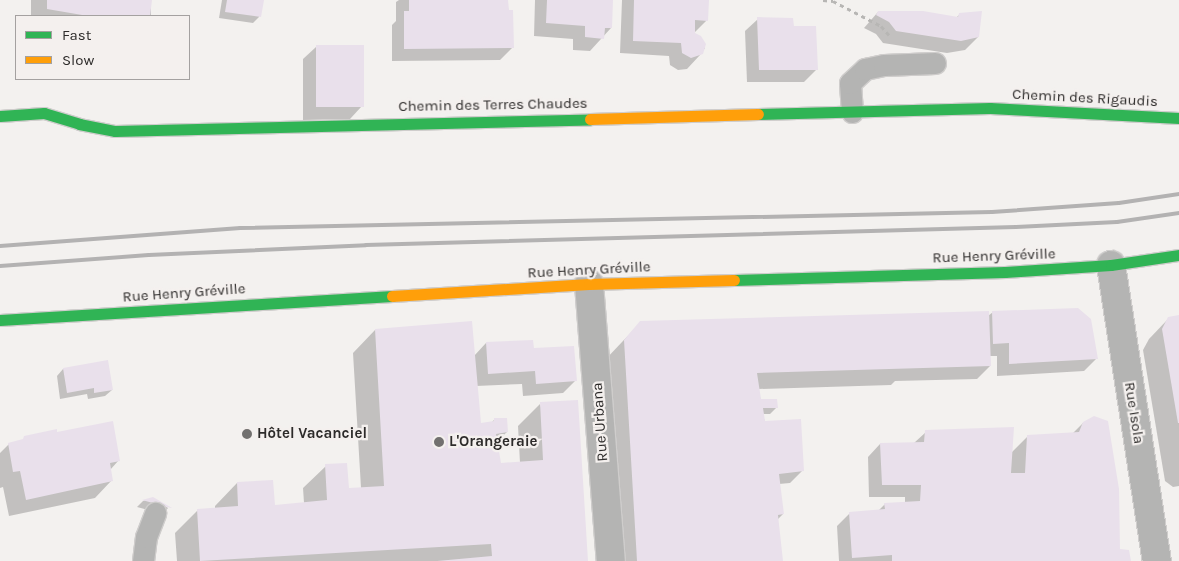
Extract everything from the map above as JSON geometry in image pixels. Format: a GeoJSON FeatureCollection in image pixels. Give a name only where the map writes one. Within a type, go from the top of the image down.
{"type":"FeatureCollection","features":[{"type":"Feature","properties":{"kind":"street","name":"Chemin des Terres Chaudes"},"geometry":{"type":"LineString","coordinates":[[0,116],[44,113],[79,124],[115,131],[417,121],[990,108]]}},
{"type":"Feature","properties":{"kind":"street","name":"Chemin des Rigaudis"},"geometry":{"type":"LineString","coordinates":[[990,108],[1179,118]]}},
{"type":"Feature","properties":{"kind":"street","name":"Rue Henry Gréville"},"geometry":{"type":"LineString","coordinates":[[0,320],[590,284],[1005,272],[1111,265],[1179,255]]}},
{"type":"Feature","properties":{"kind":"street","name":"Rue Isola"},"geometry":{"type":"LineString","coordinates":[[1111,265],[1157,561]]}},
{"type":"Feature","properties":{"kind":"street","name":"Rue Urbana"},"geometry":{"type":"LineString","coordinates":[[590,284],[611,561]]}},
{"type":"Feature","properties":{"kind":"lane"},"geometry":{"type":"LineString","coordinates":[[852,112],[850,83],[865,69],[884,65],[935,63]]}},
{"type":"Feature","properties":{"kind":"lane"},"geometry":{"type":"LineString","coordinates":[[143,561],[146,537],[155,513]]}},
{"type":"Feature","properties":{"kind":"path"},"geometry":{"type":"LineString","coordinates":[[823,0],[833,2],[881,26],[893,39]]}},
{"type":"Feature","properties":{"kind":"building"},"geometry":{"type":"Polygon","coordinates":[[[47,0],[152,0],[150,15],[82,15],[47,9],[47,0]]]}},
{"type":"Feature","properties":{"kind":"building"},"geometry":{"type":"Polygon","coordinates":[[[227,0],[264,0],[261,17],[225,12],[227,0]]]}},
{"type":"Feature","properties":{"kind":"building"},"geometry":{"type":"Polygon","coordinates":[[[409,0],[508,0],[509,10],[513,10],[514,48],[404,49],[404,11],[409,11],[409,0]]]}},
{"type":"Feature","properties":{"kind":"building"},"geometry":{"type":"Polygon","coordinates":[[[547,0],[613,0],[612,28],[605,28],[604,39],[585,37],[585,26],[546,23],[547,0]]]}},
{"type":"Feature","properties":{"kind":"building"},"geometry":{"type":"Polygon","coordinates":[[[634,0],[709,0],[708,21],[695,20],[695,33],[701,36],[706,44],[703,54],[691,58],[682,53],[681,43],[633,41],[634,0]]]}},
{"type":"Feature","properties":{"kind":"building"},"geometry":{"type":"Polygon","coordinates":[[[878,11],[923,11],[958,17],[959,13],[982,11],[979,37],[961,41],[896,31],[889,22],[876,15],[878,11]]]}},
{"type":"Feature","properties":{"kind":"building"},"geometry":{"type":"Polygon","coordinates":[[[757,17],[793,18],[794,26],[816,26],[818,70],[759,70],[757,17]]]}},
{"type":"Feature","properties":{"kind":"building"},"geometry":{"type":"Polygon","coordinates":[[[316,45],[364,45],[364,107],[316,107],[316,45]]]}},
{"type":"Feature","properties":{"kind":"building"},"geometry":{"type":"Polygon","coordinates":[[[1078,308],[1091,319],[1098,359],[1009,364],[1009,343],[993,344],[992,311],[1078,308]]]}},
{"type":"Feature","properties":{"kind":"building"},"geometry":{"type":"Polygon","coordinates":[[[989,311],[991,366],[757,373],[761,399],[777,399],[778,408],[763,408],[765,421],[801,419],[804,471],[779,474],[784,514],[778,515],[783,561],[637,561],[624,340],[640,321],[989,311]]]}},
{"type":"Feature","properties":{"kind":"building"},"geometry":{"type":"Polygon","coordinates":[[[1179,315],[1178,423],[1162,329],[1168,317],[1179,315]]]}},
{"type":"Feature","properties":{"kind":"building","name":"L'Orangeraie"},"geometry":{"type":"Polygon","coordinates":[[[472,321],[481,423],[494,421],[494,418],[507,418],[508,432],[496,434],[501,463],[543,460],[540,402],[578,400],[588,561],[437,561],[492,556],[491,544],[200,561],[197,509],[238,506],[237,482],[273,480],[275,505],[327,500],[325,464],[347,463],[349,488],[384,486],[375,329],[472,321]]]}},
{"type":"Feature","properties":{"kind":"building"},"geometry":{"type":"Polygon","coordinates":[[[533,340],[534,348],[574,346],[577,381],[536,384],[535,371],[488,374],[486,342],[533,340]]]}},
{"type":"Feature","properties":{"kind":"building"},"geometry":{"type":"Polygon","coordinates":[[[108,360],[113,390],[94,393],[94,388],[67,393],[63,368],[108,360]]]}},
{"type":"Feature","properties":{"kind":"building"},"geometry":{"type":"Polygon","coordinates":[[[1094,416],[1108,421],[1119,489],[1120,549],[1129,550],[1131,561],[892,561],[892,555],[852,558],[849,512],[885,509],[884,503],[920,501],[921,485],[882,485],[880,443],[924,442],[925,430],[1014,427],[1011,473],[1025,473],[1027,435],[1079,432],[1083,422],[1094,416]]]}},
{"type":"Feature","properties":{"kind":"building"},"geometry":{"type":"Polygon","coordinates":[[[113,421],[120,461],[110,463],[113,481],[26,500],[20,471],[13,472],[8,443],[23,439],[24,436],[57,429],[57,432],[113,421]]]}},
{"type":"Feature","properties":{"kind":"building"},"geometry":{"type":"Polygon","coordinates":[[[153,497],[172,508],[142,500],[153,497]]]}},
{"type":"Feature","properties":{"kind":"railway"},"geometry":{"type":"LineString","coordinates":[[0,246],[240,228],[992,212],[1119,203],[1179,194]]}},
{"type":"Feature","properties":{"kind":"railway"},"geometry":{"type":"LineString","coordinates":[[0,266],[149,255],[366,245],[1016,227],[1117,222],[1179,213]]}},
{"type":"Feature","properties":{"kind":"traffic: fast"},"geometry":{"type":"LineString","coordinates":[[758,114],[990,108],[1179,118]]}},
{"type":"Feature","properties":{"kind":"traffic: fast"},"geometry":{"type":"LineString","coordinates":[[0,116],[44,113],[79,124],[115,131],[590,119]]}},
{"type":"Feature","properties":{"kind":"traffic: fast"},"geometry":{"type":"LineString","coordinates":[[734,280],[1005,272],[1111,265],[1179,255]]}},
{"type":"Feature","properties":{"kind":"traffic: fast"},"geometry":{"type":"LineString","coordinates":[[0,320],[392,296]]}},
{"type":"Feature","properties":{"kind":"traffic: slow"},"geometry":{"type":"LineString","coordinates":[[590,119],[758,114]]}},
{"type":"Feature","properties":{"kind":"traffic: slow"},"geometry":{"type":"LineString","coordinates":[[392,296],[589,284],[734,280]]}},
{"type":"Feature","properties":{"kind":"place","name":"Hôtel Vacanciel"},"geometry":{"type":"Point","coordinates":[247,434]}},
{"type":"Feature","properties":{"kind":"place","name":"L'Orangeraie"},"geometry":{"type":"Point","coordinates":[439,442]}}]}
